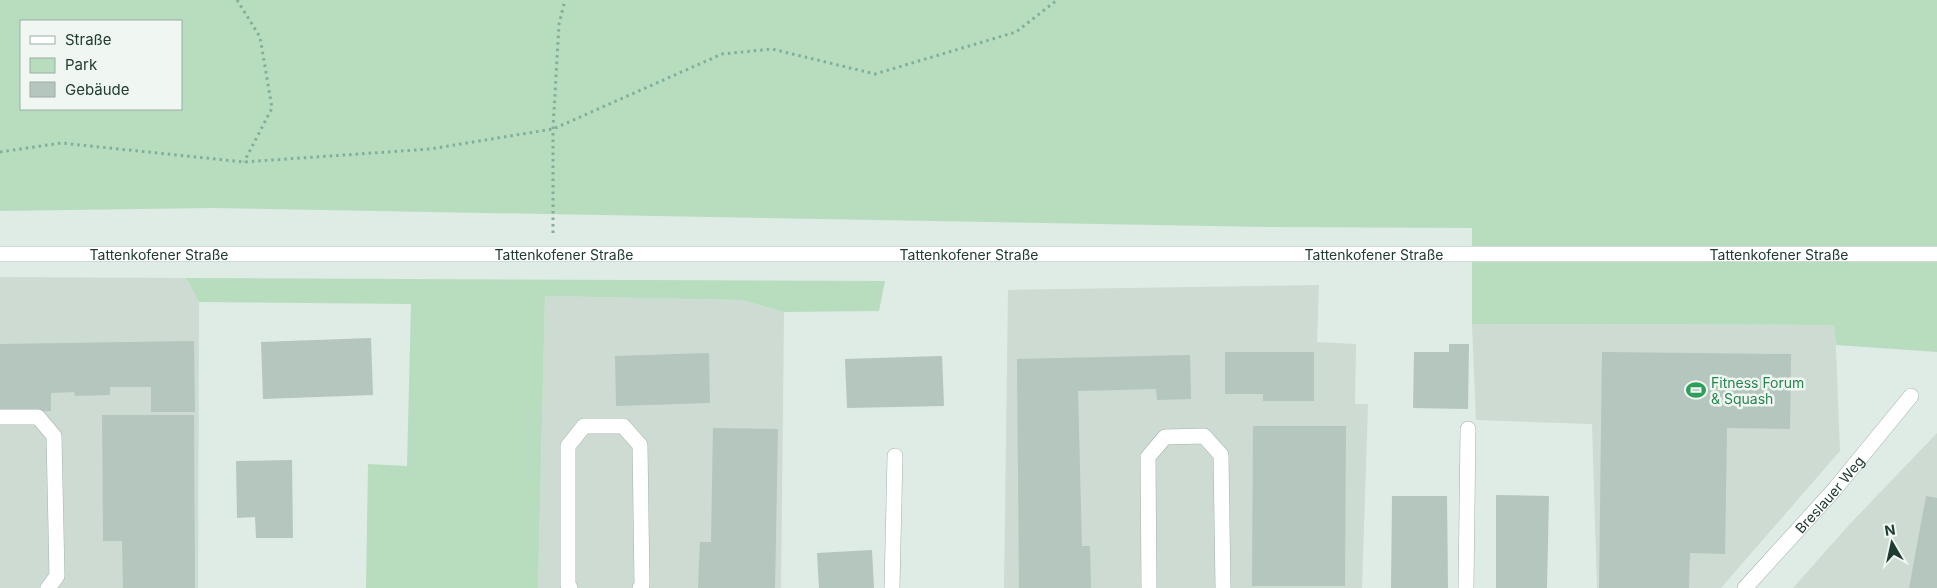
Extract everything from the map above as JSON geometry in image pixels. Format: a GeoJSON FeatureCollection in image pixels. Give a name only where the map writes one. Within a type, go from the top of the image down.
{"type":"FeatureCollection","features":[{"type":"Feature","properties":{"kind":"main road","name":"Tattenkofener Straße"},"geometry":{"type":"LineString","coordinates":[[0,254],[1937,254]]}},
{"type":"Feature","properties":{"kind":"main road","name":"Breslauer Weg"},"geometry":{"type":"LineString","coordinates":[[1744,588],[1834,490],[1911,396]]}},
{"type":"Feature","properties":{"kind":"main road"},"geometry":{"type":"LineString","coordinates":[[0,417],[38,417],[54,436],[57,576],[48,588]]}},
{"type":"Feature","properties":{"kind":"main road"},"geometry":{"type":"LineString","coordinates":[[570,588],[568,585],[568,446],[584,426],[624,426],[640,444],[642,584],[640,588]]}},
{"type":"Feature","properties":{"kind":"main road"},"geometry":{"type":"LineString","coordinates":[[1466,588],[1468,429]]}},
{"type":"Feature","properties":{"kind":"main road"},"geometry":{"type":"LineString","coordinates":[[1149,588],[1148,457],[1165,437],[1204,436],[1220,455],[1223,588]]}},
{"type":"Feature","properties":{"kind":"main road"},"geometry":{"type":"LineString","coordinates":[[892,588],[895,456]]}},
{"type":"Feature","properties":{"kind":"path"},"geometry":{"type":"LineString","coordinates":[[237,0],[260,37],[272,108],[244,162]]}},
{"type":"Feature","properties":{"kind":"path"},"geometry":{"type":"LineString","coordinates":[[553,254],[553,128],[559,24],[565,0]]}},
{"type":"Feature","properties":{"kind":"path"},"geometry":{"type":"LineString","coordinates":[[0,152],[61,143],[244,162],[430,149],[553,128],[722,54],[772,49],[875,74],[1016,32],[1057,0]]}},
{"type":"Feature","properties":{"kind":"shaded area"},"geometry":{"type":"Polygon","coordinates":[[[0,277],[186,278],[199,302],[198,588],[0,588],[0,277]]]}},
{"type":"Feature","properties":{"kind":"shaded area"},"geometry":{"type":"Polygon","coordinates":[[[1319,285],[1317,342],[1356,344],[1355,404],[1368,404],[1362,588],[1004,588],[1008,290],[1319,285]]]}},
{"type":"Feature","properties":{"kind":"shaded area"},"geometry":{"type":"Polygon","coordinates":[[[545,296],[742,300],[784,312],[781,588],[538,588],[545,296]]]}},
{"type":"Feature","properties":{"kind":"shaded area"},"geometry":{"type":"Polygon","coordinates":[[[1472,324],[1835,325],[1840,451],[1721,588],[1597,588],[1592,424],[1476,420],[1472,324]]]}},
{"type":"Feature","properties":{"kind":"shaded area"},"geometry":{"type":"Polygon","coordinates":[[[1937,433],[1937,588],[1793,588],[1848,526],[1937,433]]]}},
{"type":"Feature","properties":{"kind":"green space"},"geometry":{"type":"Polygon","coordinates":[[[0,0],[1937,0],[1937,352],[1836,345],[1834,325],[1472,324],[1472,228],[1266,227],[211,208],[0,211],[0,0]]]}},
{"type":"Feature","properties":{"kind":"green space"},"geometry":{"type":"Polygon","coordinates":[[[186,278],[885,281],[879,311],[784,312],[742,300],[545,296],[538,588],[366,588],[368,464],[407,466],[411,304],[199,302],[186,278]]]}},
{"type":"Feature","properties":{"kind":"building"},"geometry":{"type":"Polygon","coordinates":[[[371,338],[373,395],[263,399],[261,342],[371,338]]]}},
{"type":"Feature","properties":{"kind":"building"},"geometry":{"type":"Polygon","coordinates":[[[194,341],[195,412],[151,412],[151,387],[110,387],[110,395],[75,396],[74,392],[51,393],[51,411],[0,412],[0,344],[194,341]]]}},
{"type":"Feature","properties":{"kind":"building"},"geometry":{"type":"Polygon","coordinates":[[[1449,344],[1469,344],[1468,409],[1413,408],[1414,352],[1449,352],[1449,344]]]}},
{"type":"Feature","properties":{"kind":"building"},"geometry":{"type":"Polygon","coordinates":[[[1225,352],[1314,352],[1314,401],[1263,401],[1263,394],[1225,394],[1225,352]]]}},
{"type":"Feature","properties":{"kind":"building"},"geometry":{"type":"Polygon","coordinates":[[[1602,352],[1791,354],[1790,429],[1727,428],[1725,554],[1690,553],[1689,588],[1599,588],[1602,352]]]}},
{"type":"Feature","properties":{"kind":"building"},"geometry":{"type":"Polygon","coordinates":[[[709,353],[710,403],[616,406],[615,356],[709,353]]]}},
{"type":"Feature","properties":{"kind":"building"},"geometry":{"type":"Polygon","coordinates":[[[1190,355],[1191,399],[1157,400],[1156,389],[1078,391],[1082,546],[1090,546],[1091,588],[1019,588],[1017,359],[1190,355]]]}},
{"type":"Feature","properties":{"kind":"building"},"geometry":{"type":"Polygon","coordinates":[[[942,356],[944,406],[847,408],[845,359],[942,356]]]}},
{"type":"Feature","properties":{"kind":"building"},"geometry":{"type":"Polygon","coordinates":[[[102,415],[194,415],[195,588],[123,588],[122,541],[103,541],[102,415]]]}},
{"type":"Feature","properties":{"kind":"building"},"geometry":{"type":"Polygon","coordinates":[[[1253,426],[1346,426],[1345,586],[1252,586],[1253,426]]]}},
{"type":"Feature","properties":{"kind":"building"},"geometry":{"type":"Polygon","coordinates":[[[713,428],[778,429],[775,588],[698,588],[700,542],[711,542],[713,428]]]}},
{"type":"Feature","properties":{"kind":"building"},"geometry":{"type":"Polygon","coordinates":[[[292,460],[293,538],[256,538],[255,517],[237,518],[236,461],[292,460]]]}},
{"type":"Feature","properties":{"kind":"building"},"geometry":{"type":"Polygon","coordinates":[[[1496,495],[1549,496],[1547,588],[1496,588],[1496,495]]]}},
{"type":"Feature","properties":{"kind":"building"},"geometry":{"type":"Polygon","coordinates":[[[1392,496],[1447,496],[1448,588],[1391,588],[1392,496]]]}},
{"type":"Feature","properties":{"kind":"building"},"geometry":{"type":"Polygon","coordinates":[[[1926,496],[1937,498],[1937,588],[1909,588],[1926,496]]]}},
{"type":"Feature","properties":{"kind":"building"},"geometry":{"type":"Polygon","coordinates":[[[872,550],[874,588],[819,588],[817,553],[872,550]]]}},
{"type":"Feature","properties":{"kind":"place","name":"Fitness Forum & Squash"},"geometry":{"type":"Point","coordinates":[1696,390]}}]}
